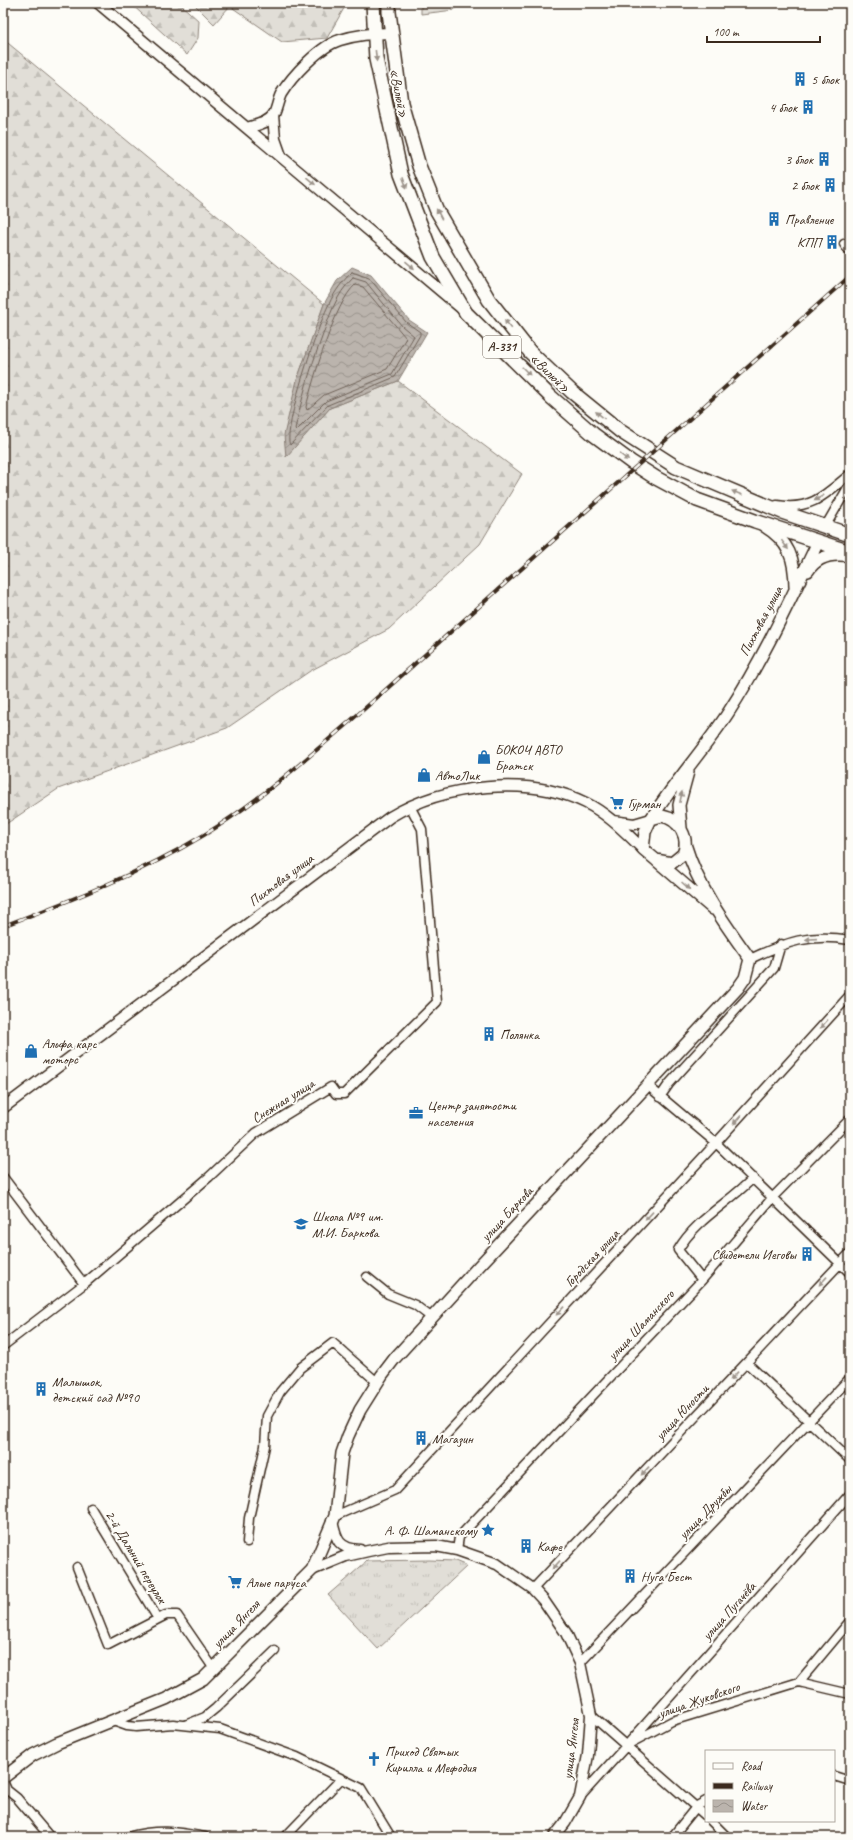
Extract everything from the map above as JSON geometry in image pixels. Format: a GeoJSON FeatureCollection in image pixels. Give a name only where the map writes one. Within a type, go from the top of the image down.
{"type":"FeatureCollection","features":[{"type":"Feature","properties":{"kind":"highway","name":"«Вилюй»"},"geometry":{"type":"LineString","coordinates":[[373,3],[376,60],[401,174],[433,257],[466,313],[552,397],[594,434],[631,462],[697,500],[755,521],[850,552]]}},
{"type":"Feature","properties":{"kind":"highway","name":"«Вилюй»"},"geometry":{"type":"LineString","coordinates":[[389,3],[401,103],[419,166],[437,211],[489,300],[530,352],[572,392],[620,431],[676,467],[757,502],[850,535]]}},
{"type":"Feature","properties":{"kind":"highway","name":"Пихтовая улица"},"geometry":{"type":"LineString","coordinates":[[818,542],[825,527]]}},
{"type":"Feature","properties":{"kind":"main road"},"geometry":{"type":"LineString","coordinates":[[755,521],[778,536],[788,548],[795,571],[795,592]]}},
{"type":"Feature","properties":{"kind":"main road","name":"Пихтовая улица"},"geometry":{"type":"LineString","coordinates":[[651,819],[671,788],[690,766],[732,707],[795,592],[818,542]]}},
{"type":"Feature","properties":{"kind":"main road"},"geometry":{"type":"LineString","coordinates":[[795,592],[815,562],[827,556],[850,556]]}},
{"type":"Feature","properties":{"kind":"main road","name":"Пихтовая улица"},"geometry":{"type":"LineString","coordinates":[[682,829],[679,805],[690,766]]}},
{"type":"Feature","properties":{"kind":"main road"},"geometry":{"type":"LineString","coordinates":[[716,911],[644,848],[645,832],[651,819],[662,816],[669,817],[676,821],[682,829],[685,844],[694,868],[716,911],[750,959]]}},
{"type":"Feature","properties":{"kind":"main road"},"geometry":{"type":"LineString","coordinates":[[656,860],[668,863],[676,861],[683,854],[685,844]]}},
{"type":"Feature","properties":{"kind":"main road","name":"улица Баркова"},"geometry":{"type":"LineString","coordinates":[[312,1570],[334,1518],[342,1453],[357,1416],[377,1382],[395,1358],[738,988],[745,978],[750,959]]}},
{"type":"Feature","properties":{"kind":"main road","name":"улица Янгеля"},"geometry":{"type":"LineString","coordinates":[[3,1780],[33,1755],[57,1742],[113,1721],[166,1699],[188,1688],[214,1669],[312,1570]]}},
{"type":"Feature","properties":{"kind":"street"},"geometry":{"type":"LineString","coordinates":[[98,3],[466,313]]}},
{"type":"Feature","properties":{"kind":"street"},"geometry":{"type":"LineString","coordinates":[[281,156],[275,139],[273,115],[281,94],[300,69],[320,51],[338,40],[374,33],[392,33]]}},
{"type":"Feature","properties":{"kind":"street"},"geometry":{"type":"LineString","coordinates":[[247,128],[265,122],[273,115]]}},
{"type":"Feature","properties":{"kind":"street"},"geometry":{"type":"LineString","coordinates":[[844,244],[850,252]]}},
{"type":"Feature","properties":{"kind":"street"},"geometry":{"type":"LineString","coordinates":[[757,502],[786,507],[806,505],[826,494],[850,474]]}},
{"type":"Feature","properties":{"kind":"street","name":"Пихтовая улица"},"geometry":{"type":"LineString","coordinates":[[825,527],[850,484]]}},
{"type":"Feature","properties":{"kind":"street","name":"Пихтовая улица"},"geometry":{"type":"LineString","coordinates":[[3,1108],[390,817],[410,806],[440,796],[465,790],[489,787],[518,787],[564,795],[590,806],[644,848]]}},
{"type":"Feature","properties":{"kind":"street","name":"Снежная улица"},"geometry":{"type":"LineString","coordinates":[[3,1346],[84,1284],[209,1177],[256,1133],[331,1087],[336,1094],[344,1094],[437,1002],[422,829],[410,806]]}},
{"type":"Feature","properties":{"kind":"street","name":"Пихтовая улица"},"geometry":{"type":"LineString","coordinates":[[611,821],[624,824],[634,824],[651,819]]}},
{"type":"Feature","properties":{"kind":"street"},"geometry":{"type":"LineString","coordinates":[[750,959],[781,944],[806,939],[839,938],[850,940]]}},
{"type":"Feature","properties":{"kind":"street"},"geometry":{"type":"LineString","coordinates":[[660,1097],[668,1084],[774,968],[781,944]]}},
{"type":"Feature","properties":{"kind":"street","name":"Городская улица"},"geometry":{"type":"LineString","coordinates":[[334,1518],[395,1490],[716,1143],[850,995]]}},
{"type":"Feature","properties":{"kind":"street"},"geometry":{"type":"LineString","coordinates":[[647,1085],[716,1143],[754,1178],[850,1273]]}},
{"type":"Feature","properties":{"kind":"street","name":"улица Шаманского"},"geometry":{"type":"LineString","coordinates":[[457,1550],[459,1537],[702,1280],[773,1198],[850,1119]]}},
{"type":"Feature","properties":{"kind":"street"},"geometry":{"type":"LineString","coordinates":[[3,1177],[84,1284]]}},
{"type":"Feature","properties":{"kind":"street"},"geometry":{"type":"LineString","coordinates":[[702,1280],[678,1250],[684,1240],[707,1216],[730,1200],[754,1178]]}},
{"type":"Feature","properties":{"kind":"street","name":"улица Юности"},"geometry":{"type":"LineString","coordinates":[[533,1589],[850,1253]]}},
{"type":"Feature","properties":{"kind":"street"},"geometry":{"type":"LineString","coordinates":[[367,1277],[388,1294],[415,1305],[432,1318]]}},
{"type":"Feature","properties":{"kind":"street"},"geometry":{"type":"LineString","coordinates":[[247,1542],[249,1518],[265,1446],[267,1416],[280,1392],[300,1368],[333,1343],[377,1382]]}},
{"type":"Feature","properties":{"kind":"street"},"geometry":{"type":"LineString","coordinates":[[747,1363],[850,1460]]}},
{"type":"Feature","properties":{"kind":"street","name":"улица Дружбы"},"geometry":{"type":"LineString","coordinates":[[580,1663],[850,1378]]}},
{"type":"Feature","properties":{"kind":"street","name":"улица Пугачёва"},"geometry":{"type":"LineString","coordinates":[[627,1745],[850,1494]]}},
{"type":"Feature","properties":{"kind":"street","name":"2-й Дальний переулок"},"geometry":{"type":"LineString","coordinates":[[91,1508],[158,1619]]}},
{"type":"Feature","properties":{"kind":"street"},"geometry":{"type":"LineString","coordinates":[[334,1518],[335,1536],[339,1544],[350,1550],[368,1551]]}},
{"type":"Feature","properties":{"kind":"street","name":"улица Янгеля"},"geometry":{"type":"LineString","coordinates":[[312,1570],[346,1556],[368,1551],[388,1547],[428,1546],[457,1550],[496,1564],[533,1589],[544,1601],[566,1634],[580,1663],[591,1715],[588,1755],[580,1796],[565,1823],[554,1837]]}},
{"type":"Feature","properties":{"kind":"street"},"geometry":{"type":"LineString","coordinates":[[77,1567],[108,1645],[166,1615],[177,1616],[214,1669]]}},
{"type":"Feature","properties":{"kind":"street"},"geometry":{"type":"LineString","coordinates":[[850,1621],[799,1682],[850,1694]]}},
{"type":"Feature","properties":{"kind":"street"},"geometry":{"type":"LineString","coordinates":[[185,1725],[205,1717],[216,1708],[275,1651]]}},
{"type":"Feature","properties":{"kind":"street","name":"улица Жуковского"},"geometry":{"type":"LineString","coordinates":[[580,1796],[627,1745],[672,1721],[799,1682]]}},
{"type":"Feature","properties":{"kind":"street"},"geometry":{"type":"LineString","coordinates":[[591,1715],[697,1806],[705,1815]]}},
{"type":"Feature","properties":{"kind":"street"},"geometry":{"type":"LineString","coordinates":[[113,1721],[127,1726],[136,1727],[173,1724],[220,1729],[297,1757],[361,1788],[391,1837]]}},
{"type":"Feature","properties":{"kind":"street"},"geometry":{"type":"LineString","coordinates":[[835,1776],[850,1781]]}},
{"type":"Feature","properties":{"kind":"street"},"geometry":{"type":"LineString","coordinates":[[285,1837],[341,1779]]}},
{"type":"Feature","properties":{"kind":"street"},"geometry":{"type":"LineString","coordinates":[[3,1780],[7,1790],[17,1798],[50,1837]]}},
{"type":"Feature","properties":{"kind":"street"},"geometry":{"type":"LineString","coordinates":[[672,1837],[697,1806],[705,1802]]}},
{"type":"Feature","properties":{"kind":"street"},"geometry":{"type":"LineString","coordinates":[[712,1822],[727,1837]]}},
{"type":"Feature","properties":{"kind":"street"},"geometry":{"type":"LineString","coordinates":[[127,1837],[155,1831],[185,1833],[204,1837]]}},
{"type":"Feature","properties":{"kind":"green space"},"geometry":{"type":"Polygon","coordinates":[[[130,3],[179,3],[199,21],[198,38],[187,55],[130,3]]]}},
{"type":"Feature","properties":{"kind":"green space"},"geometry":{"type":"Polygon","coordinates":[[[193,3],[347,3],[327,38],[282,42],[230,6],[214,24],[193,3]]]}},
{"type":"Feature","properties":{"kind":"green space"},"geometry":{"type":"Polygon","coordinates":[[[421,3],[459,3],[454,10],[421,14],[421,3]]]}},
{"type":"Feature","properties":{"kind":"green space"},"geometry":{"type":"Polygon","coordinates":[[[3,39],[324,304],[297,380],[286,456],[330,408],[398,381],[522,474],[480,544],[389,629],[310,671],[227,728],[58,789],[3,826],[3,39]]]}},
{"type":"Feature","properties":{"kind":"green space"},"geometry":{"type":"Polygon","coordinates":[[[367,1561],[455,1561],[467,1566],[378,1649],[328,1595],[367,1561]]]}},
{"type":"Feature","properties":{"kind":"water"},"geometry":{"type":"Polygon","coordinates":[[[352,267],[371,275],[409,320],[427,332],[398,381],[330,408],[286,457],[284,435],[297,380],[324,304],[337,281],[352,267]]]}},
{"type":"Feature","properties":{"kind":"railway"},"geometry":{"type":"LineString","coordinates":[[3,926],[80,896],[156,862],[204,835],[266,792],[363,710],[850,276]]}},
{"type":"Feature","properties":{"kind":"place","name":"5 блок"},"geometry":{"type":"Point","coordinates":[800,79]}},
{"type":"Feature","properties":{"kind":"place","name":"4 блок"},"geometry":{"type":"Point","coordinates":[808,107]}},
{"type":"Feature","properties":{"kind":"place","name":"3 блок"},"geometry":{"type":"Point","coordinates":[824,159]}},
{"type":"Feature","properties":{"kind":"place","name":"2 блок"},"geometry":{"type":"Point","coordinates":[830,185]}},
{"type":"Feature","properties":{"kind":"place","name":"Правление"},"geometry":{"type":"Point","coordinates":[774,219]}},
{"type":"Feature","properties":{"kind":"place","name":"КПП"},"geometry":{"type":"Point","coordinates":[832,242]}},
{"type":"Feature","properties":{"kind":"place","name":"БОКОЧ АВТО Братск"},"geometry":{"type":"Point","coordinates":[484,757]}},
{"type":"Feature","properties":{"kind":"place","name":"АвтоЛик"},"geometry":{"type":"Point","coordinates":[424,775]}},
{"type":"Feature","properties":{"kind":"place","name":"Гурман"},"geometry":{"type":"Point","coordinates":[617,803]}},
{"type":"Feature","properties":{"kind":"place","name":"Полянка"},"geometry":{"type":"Point","coordinates":[489,1034]}},
{"type":"Feature","properties":{"kind":"place","name":"Альфа карс моторс"},"geometry":{"type":"Point","coordinates":[31,1051]}},
{"type":"Feature","properties":{"kind":"place","name":"Центр занятости населения"},"geometry":{"type":"Point","coordinates":[416,1113]}},
{"type":"Feature","properties":{"kind":"place","name":"Школа №9 им. М.И. Баркова"},"geometry":{"type":"Point","coordinates":[301,1224]}},
{"type":"Feature","properties":{"kind":"place","name":"Свидетели Иеговы"},"geometry":{"type":"Point","coordinates":[807,1254]}},
{"type":"Feature","properties":{"kind":"place","name":"Малышок, детский сад №90"},"geometry":{"type":"Point","coordinates":[41,1389]}},
{"type":"Feature","properties":{"kind":"place","name":"Магазин"},"geometry":{"type":"Point","coordinates":[421,1438]}},
{"type":"Feature","properties":{"kind":"place","name":"А. Ф. Шаманскому"},"geometry":{"type":"Point","coordinates":[488,1530]}},
{"type":"Feature","properties":{"kind":"place","name":"Кафе"},"geometry":{"type":"Point","coordinates":[526,1546]}},
{"type":"Feature","properties":{"kind":"place","name":"Нуга Бест"},"geometry":{"type":"Point","coordinates":[630,1576]}},
{"type":"Feature","properties":{"kind":"place","name":"Алые паруса"},"geometry":{"type":"Point","coordinates":[235,1582]}},
{"type":"Feature","properties":{"kind":"place","name":"Приход Святых Кирилла и Мефодия"},"geometry":{"type":"Point","coordinates":[374,1759]}}]}
